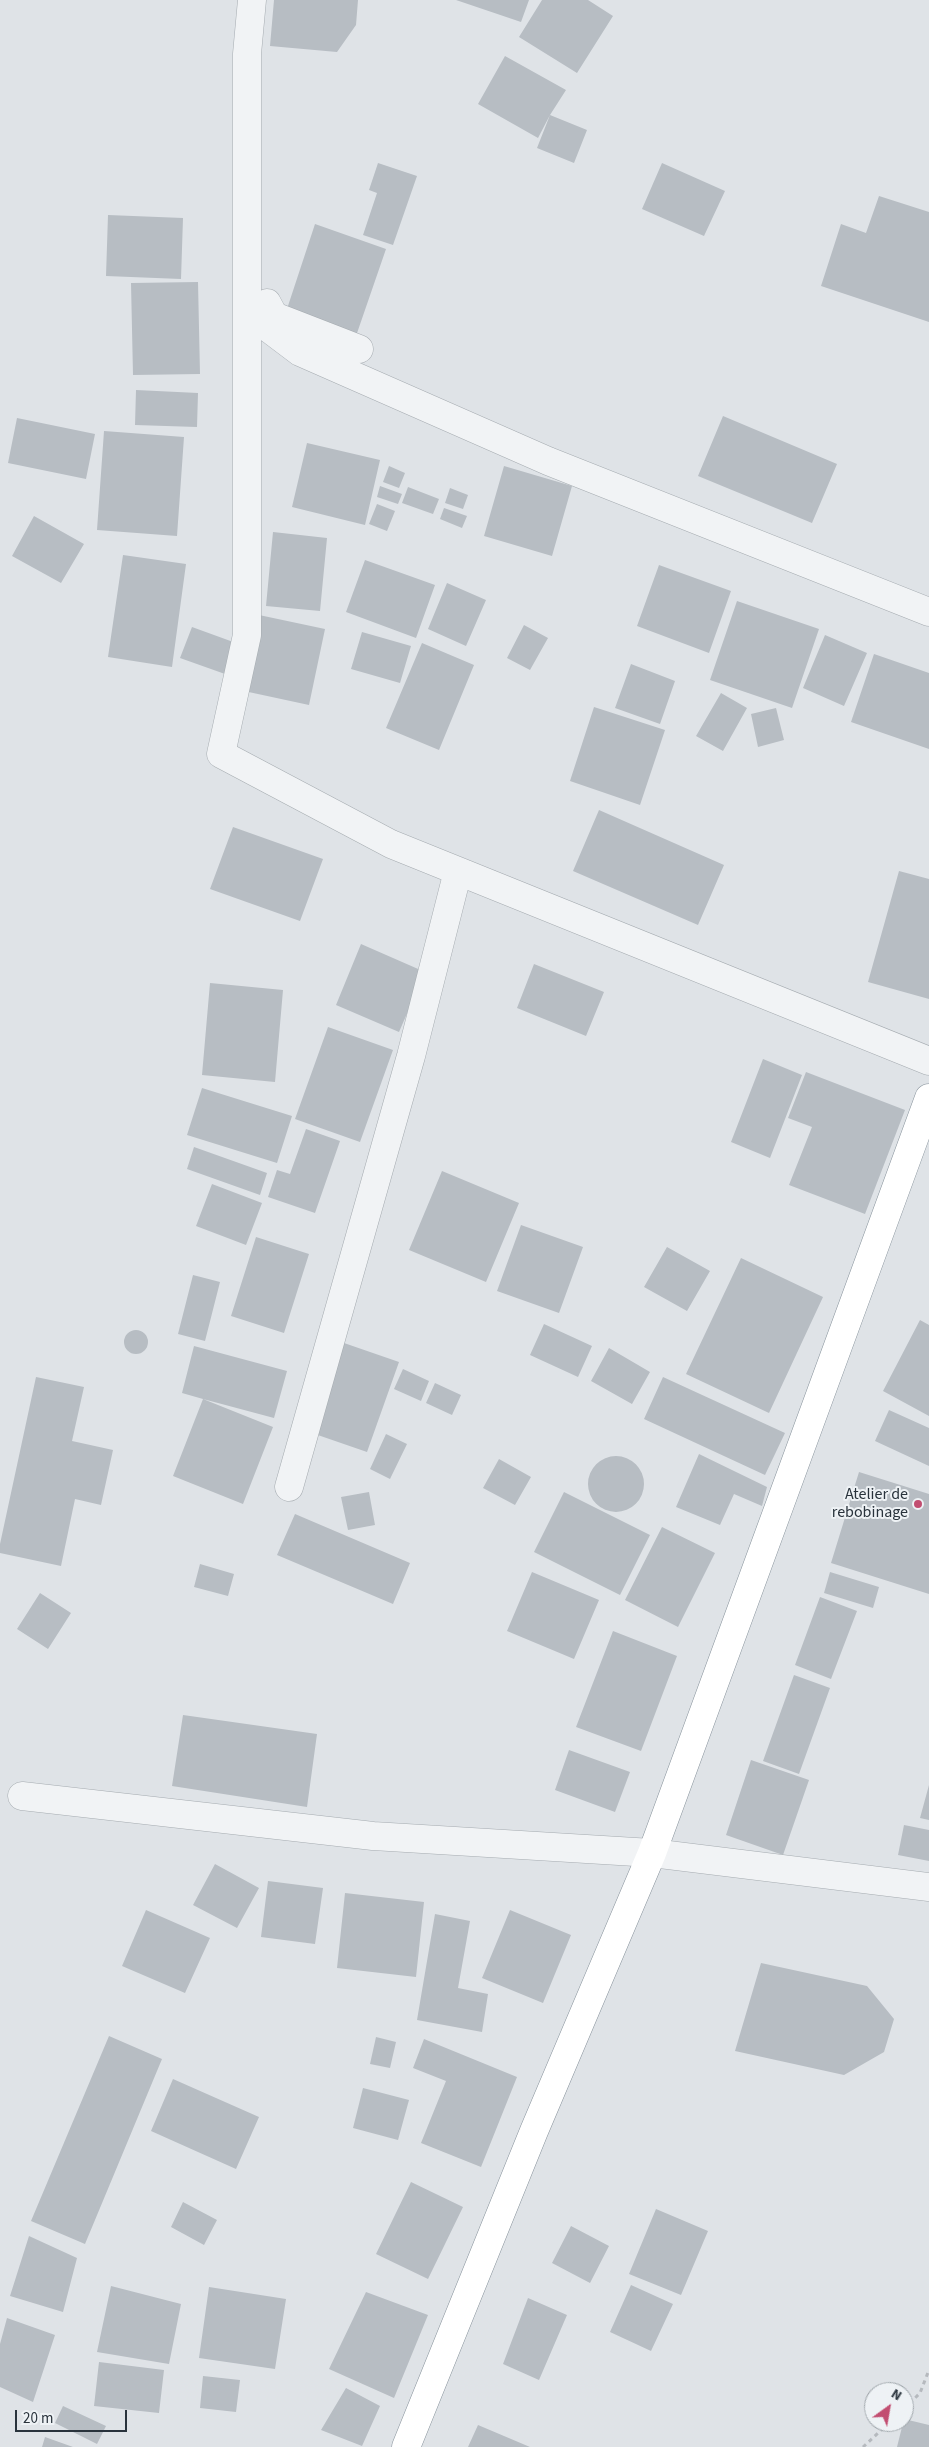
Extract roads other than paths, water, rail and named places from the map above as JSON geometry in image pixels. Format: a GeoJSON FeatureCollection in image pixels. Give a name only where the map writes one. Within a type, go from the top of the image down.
{"type":"FeatureCollection","features":[{"type":"Feature","properties":{"kind":"highway"},"geometry":{"type":"LineString","coordinates":[[406,2447],[534,2131],[652,1854],[929,1098]]}},
{"type":"Feature","properties":{"kind":"street"},"geometry":{"type":"LineString","coordinates":[[252,0],[248,54],[247,635],[220,754],[392,844],[929,1061]]}},
{"type":"Feature","properties":{"kind":"street"},"geometry":{"type":"LineString","coordinates":[[247,266],[274,316],[359,349]]}},
{"type":"Feature","properties":{"kind":"street"},"geometry":{"type":"LineString","coordinates":[[247,312],[300,352],[548,461],[929,612]]}},
{"type":"Feature","properties":{"kind":"street"},"geometry":{"type":"LineString","coordinates":[[289,1487],[409,1065],[458,871]]}},
{"type":"Feature","properties":{"kind":"street"},"geometry":{"type":"LineString","coordinates":[[22,1796],[372,1836],[652,1854],[929,1887]]}},
{"type":"Feature","properties":{"kind":"place","name":"Atelier de rebobinage"},"geometry":{"type":"Point","coordinates":[918,1504]}}]}
